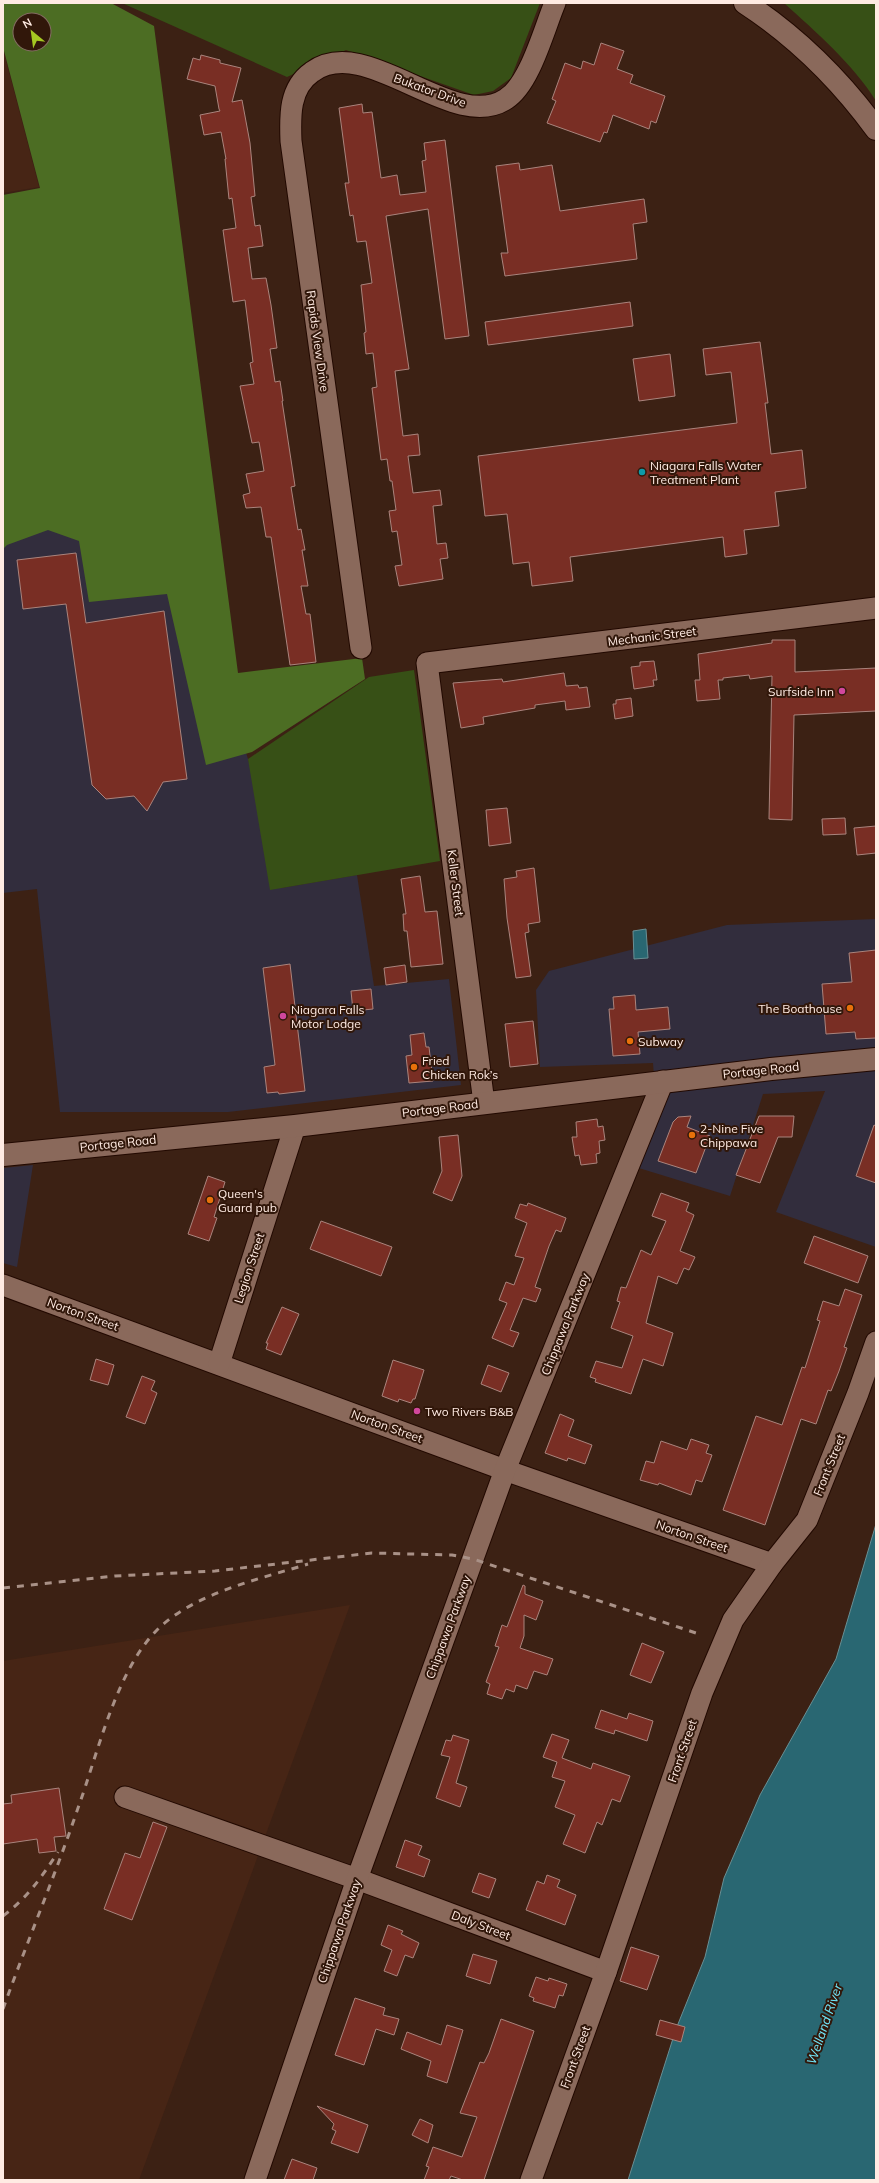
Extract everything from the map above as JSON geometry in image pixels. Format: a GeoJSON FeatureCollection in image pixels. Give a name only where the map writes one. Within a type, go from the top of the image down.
{"type":"FeatureCollection","features":[{"type":"Feature","properties":{"kind":"main road"},"geometry":{"type":"LineString","coordinates":[[745,3],[801,45],[845,90],[876,129]]}},
{"type":"Feature","properties":{"kind":"main road","name":"Portage Road"},"geometry":{"type":"LineString","coordinates":[[3,1155],[295,1126],[663,1081],[876,1059]]}},
{"type":"Feature","properties":{"kind":"street","name":"Bukator Drive"},"geometry":{"type":"LineString","coordinates":[[342,62],[357,64],[386,74],[448,99],[484,107],[506,100],[522,81],[555,3]]}},
{"type":"Feature","properties":{"kind":"street","name":"Rapids View Drive"},"geometry":{"type":"LineString","coordinates":[[342,62],[318,67],[300,83],[292,105],[291,141],[361,648]]}},
{"type":"Feature","properties":{"kind":"street","name":"Mechanic Street"},"geometry":{"type":"LineString","coordinates":[[427,664],[876,608]]}},
{"type":"Feature","properties":{"kind":"street","name":"Keller Street"},"geometry":{"type":"LineString","coordinates":[[427,664],[484,1103]]}},
{"type":"Feature","properties":{"kind":"street","name":"Chippawa Parkway"},"geometry":{"type":"LineString","coordinates":[[255,2180],[357,1878],[505,1470],[663,1081]]}},
{"type":"Feature","properties":{"kind":"street","name":"Legion Street"},"geometry":{"type":"LineString","coordinates":[[219,1364],[295,1126]]}},
{"type":"Feature","properties":{"kind":"street","name":"Norton Street"},"geometry":{"type":"LineString","coordinates":[[3,1285],[505,1470],[772,1564]]}},
{"type":"Feature","properties":{"kind":"street","name":"Front Street"},"geometry":{"type":"LineString","coordinates":[[531,2180],[606,1972],[702,1694],[733,1620],[772,1564],[807,1520],[858,1392],[876,1342]]}},
{"type":"Feature","properties":{"kind":"street","name":"Daly Street"},"geometry":{"type":"LineString","coordinates":[[125,1797],[357,1878],[606,1972]]}},
{"type":"Feature","properties":{"kind":"shaded area"},"geometry":{"type":"Polygon","coordinates":[[[3,49],[39,187],[3,193],[3,49]]]}},
{"type":"Feature","properties":{"kind":"shaded area"},"geometry":{"type":"Polygon","coordinates":[[[203,467],[230,701],[248,759],[281,888],[357,875],[374,986],[449,979],[461,1085],[228,1112],[60,1112],[37,889],[3,893],[3,478],[203,467]]]}},
{"type":"Feature","properties":{"kind":"shaded area"},"geometry":{"type":"Polygon","coordinates":[[[876,919],[876,1247],[776,1212],[825,1091],[763,1094],[730,1196],[629,1165],[656,1102],[653,1063],[540,1067],[536,990],[549,971],[727,925],[876,919]]]}},
{"type":"Feature","properties":{"kind":"shaded area"},"geometry":{"type":"Polygon","coordinates":[[[33,1165],[17,1267],[3,1263],[3,1168],[33,1165]]]}},
{"type":"Feature","properties":{"kind":"shaded area"},"geometry":{"type":"Polygon","coordinates":[[[350,1605],[139,2180],[3,2180],[3,1661],[350,1605]]]}},
{"type":"Feature","properties":{"kind":"green space"},"geometry":{"type":"Polygon","coordinates":[[[3,3],[111,3],[154,26],[238,673],[362,658],[365,679],[252,752],[206,765],[167,594],[89,602],[79,541],[48,530],[7,545],[3,549],[3,195],[40,188],[3,47],[3,3]]]}},
{"type":"Feature","properties":{"kind":"green space"},"geometry":{"type":"Polygon","coordinates":[[[122,3],[540,3],[511,78],[493,91],[474,95],[346,50],[287,77],[122,3]]]}},
{"type":"Feature","properties":{"kind":"green space"},"geometry":{"type":"Polygon","coordinates":[[[784,3],[876,3],[876,101],[867,87],[845,61],[784,3]]]}},
{"type":"Feature","properties":{"kind":"green space"},"geometry":{"type":"Polygon","coordinates":[[[414,670],[440,861],[270,890],[248,759],[369,677],[414,670]]]}},
{"type":"Feature","properties":{"kind":"water"},"geometry":{"type":"Polygon","coordinates":[[[646,929],[648,958],[634,959],[633,931],[646,929]]]}},
{"type":"Feature","properties":{"kind":"water","name":"Welland River"},"geometry":{"type":"Polygon","coordinates":[[[876,1524],[876,2180],[628,2180],[676,2029],[705,1957],[724,1878],[760,1795],[836,1659],[876,1524]]]}},
{"type":"Feature","properties":{"kind":"building"},"geometry":{"type":"Polygon","coordinates":[[[601,43],[624,51],[617,69],[633,75],[630,83],[665,96],[656,123],[651,121],[649,129],[613,115],[607,133],[604,132],[600,142],[547,123],[556,101],[552,99],[565,63],[581,69],[583,61],[594,65],[601,43]]]}},
{"type":"Feature","properties":{"kind":"building"},"geometry":{"type":"Polygon","coordinates":[[[201,55],[220,60],[220,63],[241,68],[232,102],[242,100],[250,143],[255,196],[251,197],[255,226],[260,225],[263,246],[248,248],[252,279],[266,278],[271,305],[277,348],[270,349],[275,382],[280,381],[295,486],[291,487],[298,530],[301,529],[305,550],[302,550],[308,586],[301,586],[306,614],[310,614],[316,662],[290,665],[271,537],[266,537],[261,507],[246,508],[243,495],[250,493],[246,474],[264,471],[259,442],[252,443],[240,386],[254,384],[250,363],[253,362],[245,300],[233,302],[223,230],[236,228],[232,198],[229,199],[226,159],[221,132],[204,135],[200,115],[220,111],[215,86],[187,79],[193,58],[200,60],[201,55]]]}},
{"type":"Feature","properties":{"kind":"building"},"geometry":{"type":"Polygon","coordinates":[[[362,104],[363,113],[372,112],[381,178],[397,175],[400,195],[426,192],[422,161],[426,160],[424,143],[445,140],[469,336],[445,339],[428,209],[386,216],[409,369],[395,371],[403,436],[418,434],[420,455],[408,456],[413,493],[440,490],[442,505],[433,506],[437,544],[446,543],[448,558],[440,559],[443,579],[399,586],[395,566],[402,565],[397,531],[392,532],[389,511],[396,510],[392,481],[390,481],[387,459],[381,460],[372,388],[377,387],[373,353],[366,354],[364,333],[366,332],[361,285],[372,283],[366,241],[357,242],[353,215],[350,216],[345,183],[349,183],[339,108],[362,104]]]}},
{"type":"Feature","properties":{"kind":"building"},"geometry":{"type":"Polygon","coordinates":[[[519,163],[520,170],[552,165],[560,211],[644,199],[647,222],[633,224],[637,259],[505,276],[501,253],[508,253],[496,166],[519,163]]]}},
{"type":"Feature","properties":{"kind":"building"},"geometry":{"type":"Polygon","coordinates":[[[630,302],[633,326],[488,345],[485,322],[630,302]]]}},
{"type":"Feature","properties":{"kind":"building","name":"Niagara Falls Water Treatment Plant"},"geometry":{"type":"Polygon","coordinates":[[[760,342],[768,403],[765,403],[771,454],[802,450],[806,488],[775,492],[779,526],[744,530],[747,554],[725,557],[723,537],[570,557],[573,581],[532,586],[529,562],[513,564],[507,514],[485,516],[478,456],[737,423],[731,372],[706,375],[703,349],[760,342]]]}},
{"type":"Feature","properties":{"kind":"building"},"geometry":{"type":"Polygon","coordinates":[[[670,354],[675,396],[639,401],[633,359],[670,354]]]}},
{"type":"Feature","properties":{"kind":"building"},"geometry":{"type":"Polygon","coordinates":[[[76,553],[86,623],[164,611],[187,779],[163,782],[147,811],[134,796],[106,799],[92,785],[66,604],[23,609],[17,560],[76,553]]]}},
{"type":"Feature","properties":{"kind":"building"},"geometry":{"type":"Polygon","coordinates":[[[772,640],[795,640],[795,672],[876,668],[876,711],[794,715],[792,820],[769,819],[772,676],[750,679],[749,675],[723,678],[723,680],[718,680],[720,699],[697,701],[695,680],[700,680],[698,654],[772,643],[772,640]]]}},
{"type":"Feature","properties":{"kind":"building"},"geometry":{"type":"Polygon","coordinates":[[[654,661],[657,680],[653,680],[654,686],[634,689],[631,667],[640,666],[640,662],[654,661]]]}},
{"type":"Feature","properties":{"kind":"building"},"geometry":{"type":"Polygon","coordinates":[[[564,673],[566,686],[578,685],[579,688],[587,687],[590,707],[566,710],[565,701],[535,705],[535,708],[483,717],[484,724],[461,728],[453,683],[502,679],[503,682],[564,673]]]}},
{"type":"Feature","properties":{"kind":"building"},"geometry":{"type":"Polygon","coordinates":[[[631,698],[633,716],[615,719],[613,704],[616,704],[616,700],[631,698]]]}},
{"type":"Feature","properties":{"kind":"building"},"geometry":{"type":"Polygon","coordinates":[[[507,808],[511,843],[489,846],[486,810],[507,808]]]}},
{"type":"Feature","properties":{"kind":"building"},"geometry":{"type":"Polygon","coordinates":[[[845,818],[846,834],[823,835],[822,819],[845,818]]]}},
{"type":"Feature","properties":{"kind":"building"},"geometry":{"type":"Polygon","coordinates":[[[876,826],[876,853],[857,855],[854,828],[876,826]]]}},
{"type":"Feature","properties":{"kind":"building"},"geometry":{"type":"Polygon","coordinates":[[[534,868],[540,922],[528,924],[529,932],[525,933],[531,976],[516,978],[507,918],[504,879],[517,877],[516,871],[534,868]]]}},
{"type":"Feature","properties":{"kind":"building"},"geometry":{"type":"Polygon","coordinates":[[[420,876],[425,912],[437,911],[443,964],[411,967],[407,931],[404,931],[403,914],[406,914],[401,879],[420,876]]]}},
{"type":"Feature","properties":{"kind":"building","name":"The Boathouse"},"geometry":{"type":"Polygon","coordinates":[[[876,950],[876,1038],[856,1039],[855,1032],[826,1034],[822,984],[852,982],[849,953],[876,950]]]}},
{"type":"Feature","properties":{"kind":"building","name":"Niagara Falls Motor Lodge"},"geometry":{"type":"Polygon","coordinates":[[[290,964],[305,1091],[279,1094],[278,1092],[267,1093],[264,1067],[275,1065],[263,968],[290,964]]]}},
{"type":"Feature","properties":{"kind":"building"},"geometry":{"type":"Polygon","coordinates":[[[405,965],[407,982],[386,985],[384,968],[405,965]]]}},
{"type":"Feature","properties":{"kind":"building"},"geometry":{"type":"Polygon","coordinates":[[[371,989],[373,1009],[353,1011],[351,991],[371,989]]]}},
{"type":"Feature","properties":{"kind":"building"},"geometry":{"type":"Polygon","coordinates":[[[635,995],[636,1010],[668,1007],[670,1029],[638,1032],[640,1054],[613,1056],[609,1009],[614,1009],[613,997],[635,995]]]}},
{"type":"Feature","properties":{"kind":"building"},"geometry":{"type":"Polygon","coordinates":[[[533,1021],[538,1064],[510,1067],[505,1024],[533,1021]]]}},
{"type":"Feature","properties":{"kind":"building"},"geometry":{"type":"Polygon","coordinates":[[[424,1033],[426,1047],[429,1047],[433,1081],[409,1083],[406,1056],[412,1055],[410,1035],[424,1033]]]}},
{"type":"Feature","properties":{"kind":"building"},"geometry":{"type":"Polygon","coordinates":[[[691,1116],[687,1127],[710,1136],[696,1173],[658,1161],[673,1122],[678,1117],[691,1116]]]}},
{"type":"Feature","properties":{"kind":"building"},"geometry":{"type":"Polygon","coordinates":[[[759,1116],[794,1116],[792,1137],[778,1137],[760,1183],[736,1175],[759,1116]]]}},
{"type":"Feature","properties":{"kind":"building"},"geometry":{"type":"Polygon","coordinates":[[[597,1119],[598,1127],[603,1126],[605,1140],[599,1141],[600,1153],[596,1154],[597,1163],[581,1165],[579,1155],[575,1156],[572,1137],[577,1137],[576,1122],[597,1119]]]}},
{"type":"Feature","properties":{"kind":"building"},"geometry":{"type":"Polygon","coordinates":[[[874,1125],[876,1126],[876,1183],[856,1176],[874,1125]]]}},
{"type":"Feature","properties":{"kind":"building"},"geometry":{"type":"Polygon","coordinates":[[[458,1135],[462,1176],[452,1201],[433,1193],[442,1171],[439,1137],[458,1135]]]}},
{"type":"Feature","properties":{"kind":"building","name":"Queen's Guard pub"},"geometry":{"type":"Polygon","coordinates":[[[208,1176],[225,1182],[214,1217],[217,1218],[209,1241],[188,1234],[208,1176]]]}},
{"type":"Feature","properties":{"kind":"building"},"geometry":{"type":"Polygon","coordinates":[[[661,1193],[689,1203],[686,1211],[694,1215],[680,1251],[695,1257],[689,1270],[684,1268],[677,1284],[658,1276],[646,1323],[673,1333],[663,1366],[643,1359],[631,1394],[595,1382],[596,1379],[590,1377],[596,1361],[622,1368],[633,1336],[611,1328],[620,1302],[617,1301],[621,1287],[626,1288],[641,1250],[651,1255],[666,1221],[652,1216],[661,1193]]]}},
{"type":"Feature","properties":{"kind":"building"},"geometry":{"type":"Polygon","coordinates":[[[528,1203],[566,1218],[561,1232],[556,1230],[549,1246],[535,1287],[541,1289],[536,1302],[523,1298],[510,1330],[519,1333],[513,1347],[492,1338],[507,1303],[499,1300],[506,1282],[514,1285],[524,1258],[515,1256],[527,1223],[515,1218],[520,1204],[527,1206],[528,1203]]]}},
{"type":"Feature","properties":{"kind":"building"},"geometry":{"type":"Polygon","coordinates":[[[321,1221],[392,1247],[381,1276],[310,1249],[321,1221]]]}},
{"type":"Feature","properties":{"kind":"building"},"geometry":{"type":"Polygon","coordinates":[[[814,1236],[868,1256],[858,1283],[804,1263],[814,1236]]]}},
{"type":"Feature","properties":{"kind":"building"},"geometry":{"type":"Polygon","coordinates":[[[845,1289],[862,1295],[844,1347],[847,1348],[831,1391],[828,1390],[816,1424],[801,1419],[765,1525],[723,1510],[756,1416],[782,1425],[802,1367],[805,1368],[820,1321],[817,1320],[823,1301],[839,1306],[845,1289]]]}},
{"type":"Feature","properties":{"kind":"building"},"geometry":{"type":"Polygon","coordinates":[[[282,1307],[299,1314],[281,1355],[266,1349],[268,1343],[266,1343],[282,1307]]]}},
{"type":"Feature","properties":{"kind":"building"},"geometry":{"type":"Polygon","coordinates":[[[96,1359],[114,1365],[108,1385],[90,1380],[96,1359]]]}},
{"type":"Feature","properties":{"kind":"building"},"geometry":{"type":"Polygon","coordinates":[[[393,1360],[424,1370],[415,1399],[413,1399],[411,1403],[399,1399],[398,1402],[382,1396],[393,1360]]]}},
{"type":"Feature","properties":{"kind":"building"},"geometry":{"type":"Polygon","coordinates":[[[488,1365],[509,1373],[501,1392],[481,1384],[488,1365]]]}},
{"type":"Feature","properties":{"kind":"building"},"geometry":{"type":"Polygon","coordinates":[[[142,1376],[155,1381],[151,1390],[157,1393],[145,1424],[126,1417],[142,1376]]]}},
{"type":"Feature","properties":{"kind":"building"},"geometry":{"type":"Polygon","coordinates":[[[560,1414],[574,1420],[568,1436],[592,1445],[585,1464],[568,1458],[567,1461],[545,1453],[560,1414]]]}},
{"type":"Feature","properties":{"kind":"building"},"geometry":{"type":"Polygon","coordinates":[[[691,1439],[709,1445],[706,1453],[712,1455],[702,1482],[696,1480],[691,1495],[659,1483],[658,1485],[640,1480],[646,1461],[654,1463],[661,1441],[687,1450],[691,1439]]]}},
{"type":"Feature","properties":{"kind":"building"},"geometry":{"type":"Polygon","coordinates":[[[523,1585],[525,1586],[525,1594],[543,1601],[536,1620],[524,1615],[524,1636],[520,1648],[553,1659],[547,1675],[534,1671],[527,1689],[516,1685],[514,1692],[506,1689],[502,1699],[487,1694],[490,1684],[486,1682],[499,1647],[495,1646],[502,1625],[507,1627],[523,1585]]]}},
{"type":"Feature","properties":{"kind":"building"},"geometry":{"type":"Polygon","coordinates":[[[642,1643],[664,1652],[651,1683],[630,1675],[642,1643]]]}},
{"type":"Feature","properties":{"kind":"building"},"geometry":{"type":"Polygon","coordinates":[[[601,1710],[627,1719],[629,1713],[653,1721],[647,1741],[615,1730],[614,1734],[595,1728],[601,1710]]]}},
{"type":"Feature","properties":{"kind":"building"},"geometry":{"type":"Polygon","coordinates":[[[552,1734],[569,1740],[562,1758],[591,1769],[593,1763],[630,1776],[620,1802],[612,1799],[602,1825],[597,1822],[585,1853],[563,1844],[575,1815],[555,1807],[565,1781],[552,1777],[557,1762],[543,1757],[552,1734]]]}},
{"type":"Feature","properties":{"kind":"building"},"geometry":{"type":"Polygon","coordinates":[[[453,1735],[469,1740],[456,1783],[467,1787],[460,1807],[436,1798],[450,1757],[441,1755],[446,1740],[451,1741],[453,1735]]]}},
{"type":"Feature","properties":{"kind":"building"},"geometry":{"type":"Polygon","coordinates":[[[59,1788],[66,1836],[54,1837],[56,1851],[39,1853],[37,1839],[3,1844],[3,1804],[12,1803],[11,1795],[59,1788]]]}},
{"type":"Feature","properties":{"kind":"building"},"geometry":{"type":"Polygon","coordinates":[[[153,1822],[167,1827],[132,1920],[104,1909],[125,1853],[140,1858],[153,1822]]]}},
{"type":"Feature","properties":{"kind":"building"},"geometry":{"type":"Polygon","coordinates":[[[405,1840],[422,1846],[418,1855],[430,1860],[424,1877],[396,1867],[405,1840]]]}},
{"type":"Feature","properties":{"kind":"building"},"geometry":{"type":"Polygon","coordinates":[[[479,1873],[496,1879],[489,1898],[472,1892],[479,1873]]]}},
{"type":"Feature","properties":{"kind":"building"},"geometry":{"type":"Polygon","coordinates":[[[547,1875],[560,1880],[557,1887],[576,1895],[565,1925],[526,1910],[537,1881],[544,1884],[547,1875]]]}},
{"type":"Feature","properties":{"kind":"building"},"geometry":{"type":"Polygon","coordinates":[[[388,1925],[403,1931],[401,1934],[419,1943],[413,1958],[405,1955],[397,1976],[384,1971],[392,1950],[381,1945],[388,1925]]]}},
{"type":"Feature","properties":{"kind":"building"},"geometry":{"type":"Polygon","coordinates":[[[631,1947],[659,1956],[647,1990],[620,1981],[631,1947]]]}},
{"type":"Feature","properties":{"kind":"building"},"geometry":{"type":"Polygon","coordinates":[[[473,1954],[497,1961],[490,1984],[466,1976],[473,1954]]]}},
{"type":"Feature","properties":{"kind":"building"},"geometry":{"type":"Polygon","coordinates":[[[536,1977],[548,1981],[549,1978],[567,1984],[563,1996],[559,1995],[555,2008],[533,2001],[534,1998],[529,1996],[536,1977]]]}},
{"type":"Feature","properties":{"kind":"building"},"geometry":{"type":"Polygon","coordinates":[[[355,1998],[385,2008],[383,2015],[399,2019],[394,2035],[376,2029],[364,2065],[335,2055],[355,1998]]]}},
{"type":"Feature","properties":{"kind":"building"},"geometry":{"type":"Polygon","coordinates":[[[501,2019],[534,2031],[484,2180],[463,2180],[451,2176],[449,2180],[424,2180],[429,2167],[426,2166],[433,2147],[462,2157],[477,2117],[460,2113],[480,2062],[484,2063],[489,2053],[501,2019]]]}},
{"type":"Feature","properties":{"kind":"building"},"geometry":{"type":"Polygon","coordinates":[[[660,2020],[685,2027],[681,2042],[656,2035],[660,2020]]]}},
{"type":"Feature","properties":{"kind":"building"},"geometry":{"type":"Polygon","coordinates":[[[447,2025],[463,2030],[447,2083],[427,2076],[431,2061],[401,2049],[407,2032],[441,2045],[447,2025]]]}},
{"type":"Feature","properties":{"kind":"building"},"geometry":{"type":"Polygon","coordinates":[[[317,2106],[368,2125],[358,2153],[331,2143],[336,2131],[332,2129],[334,2124],[317,2106]]]}},
{"type":"Feature","properties":{"kind":"building"},"geometry":{"type":"Polygon","coordinates":[[[420,2119],[433,2125],[428,2143],[412,2135],[420,2119]]]}},
{"type":"Feature","properties":{"kind":"building"},"geometry":{"type":"Polygon","coordinates":[[[292,2159],[317,2168],[313,2180],[284,2180],[292,2159]]]}},
{"type":"Feature","properties":{"kind":"railway"},"geometry":{"type":"LineString","coordinates":[[3,1588],[115,1576],[215,1571],[372,1553],[452,1555],[473,1559],[696,1633]]}},
{"type":"Feature","properties":{"kind":"railway"},"geometry":{"type":"LineString","coordinates":[[3,2009],[69,1833],[119,1690],[130,1667],[143,1647],[157,1630],[172,1617],[189,1606],[228,1589],[308,1564]]}},
{"type":"Feature","properties":{"kind":"railway"},"geometry":{"type":"LineString","coordinates":[[3,1916],[20,1902],[34,1887],[58,1852]]}},
{"type":"Feature","properties":{"kind":"place","name":"Niagara Falls Water Treatment Plant"},"geometry":{"type":"Point","coordinates":[642,472]}},
{"type":"Feature","properties":{"kind":"place","name":"Surfside Inn"},"geometry":{"type":"Point","coordinates":[842,691]}},
{"type":"Feature","properties":{"kind":"place","name":"The Boathouse"},"geometry":{"type":"Point","coordinates":[850,1008]}},
{"type":"Feature","properties":{"kind":"place","name":"Niagara Falls Motor Lodge"},"geometry":{"type":"Point","coordinates":[283,1016]}},
{"type":"Feature","properties":{"kind":"place","name":"Subway"},"geometry":{"type":"Point","coordinates":[630,1041]}},
{"type":"Feature","properties":{"kind":"place","name":"Fried Chicken Rok’s"},"geometry":{"type":"Point","coordinates":[414,1067]}},
{"type":"Feature","properties":{"kind":"place","name":"2-Nine Five Chippawa"},"geometry":{"type":"Point","coordinates":[692,1135]}},
{"type":"Feature","properties":{"kind":"place","name":"Queen's Guard pub"},"geometry":{"type":"Point","coordinates":[210,1200]}},
{"type":"Feature","properties":{"kind":"place","name":"Two Rivers B&B"},"geometry":{"type":"Point","coordinates":[417,1411]}}]}
